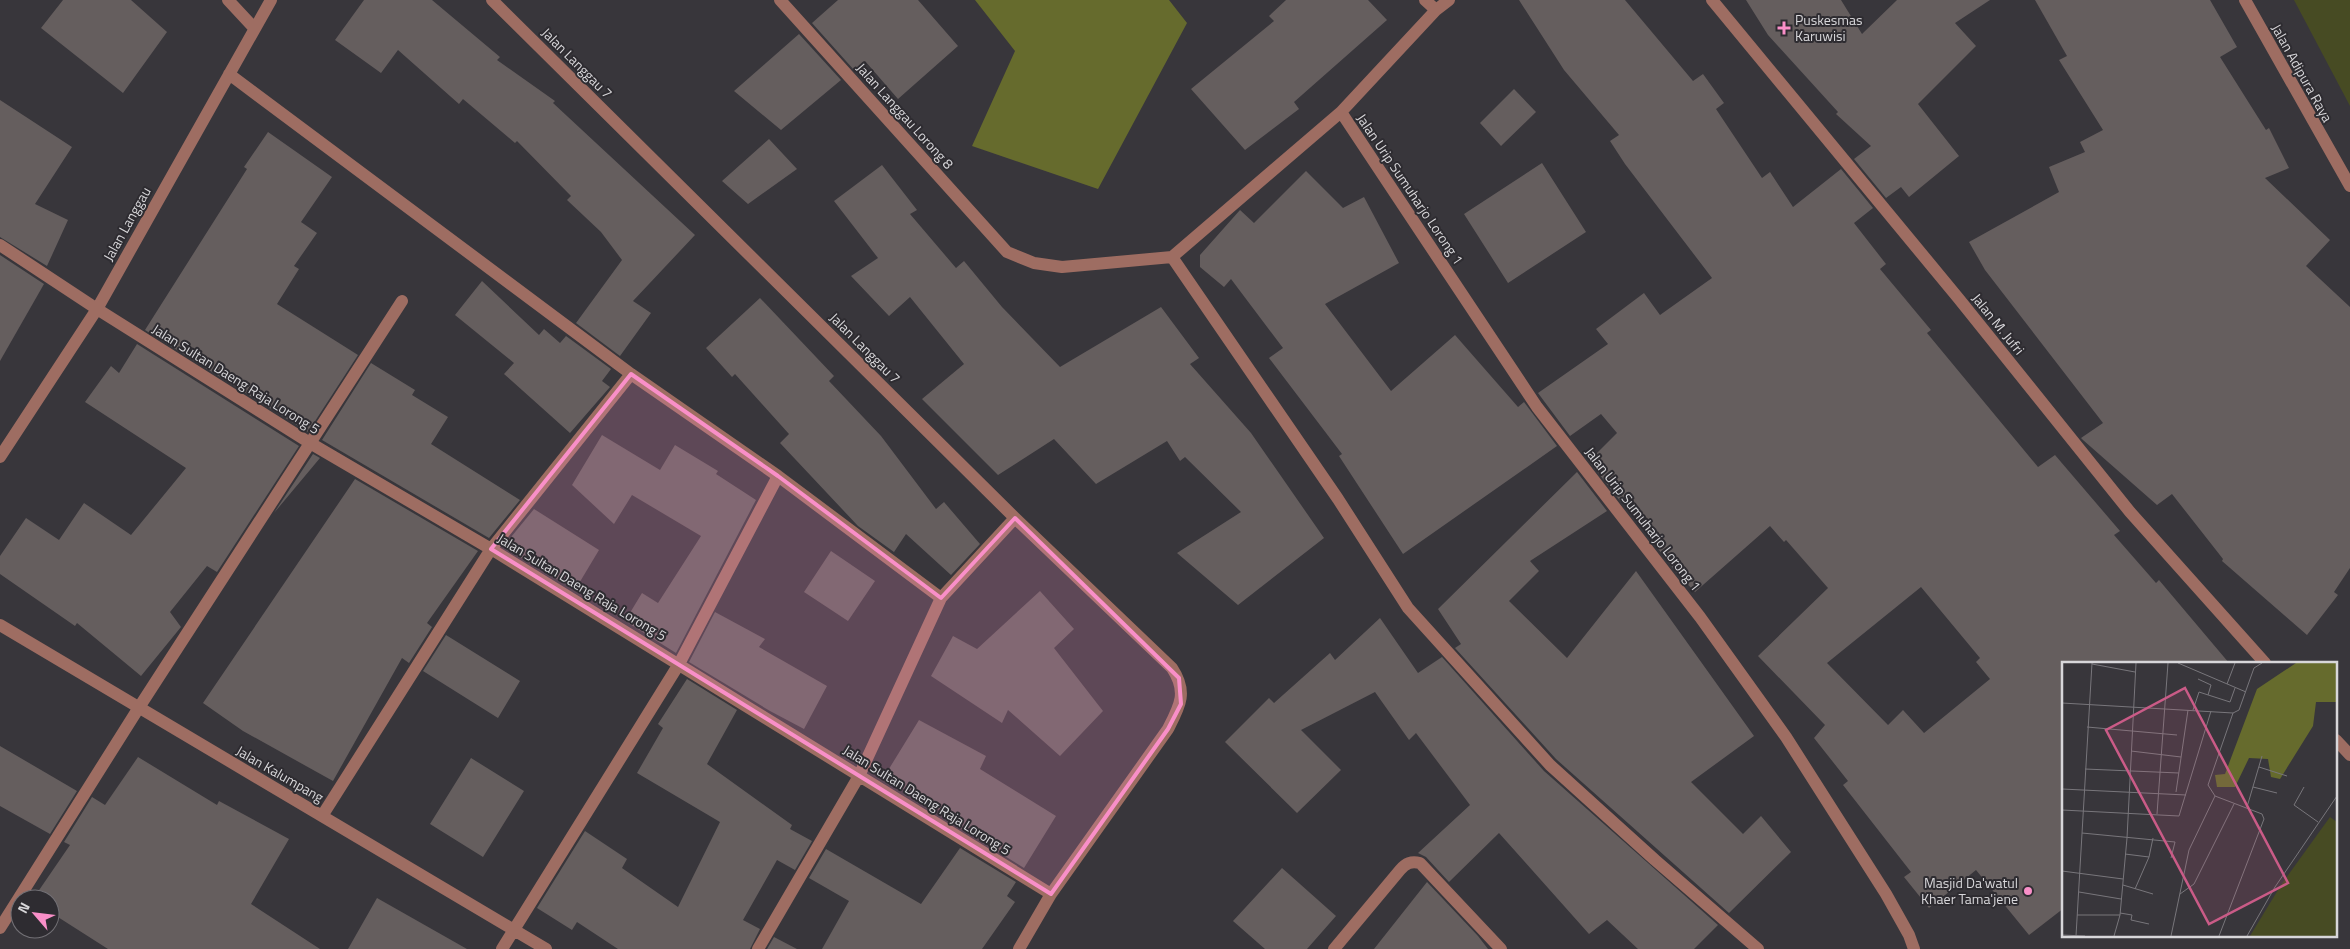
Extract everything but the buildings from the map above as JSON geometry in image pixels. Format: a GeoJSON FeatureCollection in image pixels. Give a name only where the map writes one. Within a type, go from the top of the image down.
{"type":"FeatureCollection","features":[{"type":"Feature","properties":{"kind":"street"},"geometry":{"type":"LineString","coordinates":[[228,0],[254,28]]}},
{"type":"Feature","properties":{"kind":"street","name":"Jalan Langgau"},"geometry":{"type":"LineString","coordinates":[[0,457],[97,309],[271,0]]}},
{"type":"Feature","properties":{"kind":"street","name":"Jalan Langgau 7"},"geometry":{"type":"LineString","coordinates":[[492,0],[1015,518],[1172,668],[1179,678],[1181,704],[1168,729],[1051,894],[1019,949]]}},
{"type":"Feature","properties":{"kind":"street","name":"Jalan Langgau Lorong 8"},"geometry":{"type":"LineString","coordinates":[[780,0],[1007,252],[1034,263],[1062,267],[1172,257]]}},
{"type":"Feature","properties":{"kind":"street"},"geometry":{"type":"LineString","coordinates":[[1425,0],[1436,10]]}},
{"type":"Feature","properties":{"kind":"street"},"geometry":{"type":"LineString","coordinates":[[1449,0],[1436,10],[1341,112],[1172,257],[1338,500],[1408,608],[1550,765],[1655,860],[1758,949]]}},
{"type":"Feature","properties":{"kind":"street","name":"Jalan M. Jufri"},"geometry":{"type":"LineString","coordinates":[[1712,0],[1959,299],[2130,512],[2264,662]]}},
{"type":"Feature","properties":{"kind":"street","name":"Jalan Adipura Raya"},"geometry":{"type":"LineString","coordinates":[[2245,0],[2350,186]]}},
{"type":"Feature","properties":{"kind":"street"},"geometry":{"type":"LineString","coordinates":[[229,74],[631,374],[778,476],[941,598]]}},
{"type":"Feature","properties":{"kind":"street","name":"Jalan Urip Sumuharjo Lorong 1"},"geometry":{"type":"LineString","coordinates":[[1341,112],[1537,407],[1700,617],[1786,737],[1886,894],[1909,935],[1914,949]]}},
{"type":"Feature","properties":{"kind":"street","name":"Jalan Sultan Daeng Raja Lorong 5"},"geometry":{"type":"LineString","coordinates":[[0,246],[310,443],[491,549],[1051,894]]}},
{"type":"Feature","properties":{"kind":"street"},"geometry":{"type":"LineString","coordinates":[[0,928],[138,709],[402,300]]}},
{"type":"Feature","properties":{"kind":"street"},"geometry":{"type":"LineString","coordinates":[[322,816],[491,549],[631,374]]}},
{"type":"Feature","properties":{"kind":"street"},"geometry":{"type":"LineString","coordinates":[[502,949],[679,664],[778,476]]}},
{"type":"Feature","properties":{"kind":"street"},"geometry":{"type":"LineString","coordinates":[[758,949],[859,776],[941,598],[1015,518]]}},
{"type":"Feature","properties":{"kind":"street","name":"Jalan Kalumpang"},"geometry":{"type":"LineString","coordinates":[[0,625],[138,709],[546,949]]}},
{"type":"Feature","properties":{"kind":"street"},"geometry":{"type":"LineString","coordinates":[[2338,742],[2350,755]]}},
{"type":"Feature","properties":{"kind":"street"},"geometry":{"type":"LineString","coordinates":[[1334,949],[1405,864],[1413,862],[1420,863],[1501,949]]}},
{"type":"Feature","properties":{"kind":"highlighted area"},"geometry":{"type":"Polygon","coordinates":[[[631,374],[778,476],[941,598],[1015,518],[1179,678],[1181,704],[1168,729],[1051,894],[491,549],[631,374]]]}},
{"type":"Feature","properties":{"kind":"green space"},"geometry":{"type":"Polygon","coordinates":[[[975,0],[1169,0],[1187,23],[1098,189],[972,146],[1015,51],[975,0]]]}},
{"type":"Feature","properties":{"kind":"green space"},"geometry":{"type":"Polygon","coordinates":[[[2294,0],[2350,0],[2350,106],[2294,0]]]}},
{"type":"Feature","properties":{"kind":"place","name":"Puskesmas Karuwisi"},"geometry":{"type":"Point","coordinates":[1784,28]}},
{"type":"Feature","properties":{"kind":"place","name":"Masjid Da'watul Khaer Tama'jene"},"geometry":{"type":"Point","coordinates":[2028,891]}}]}
